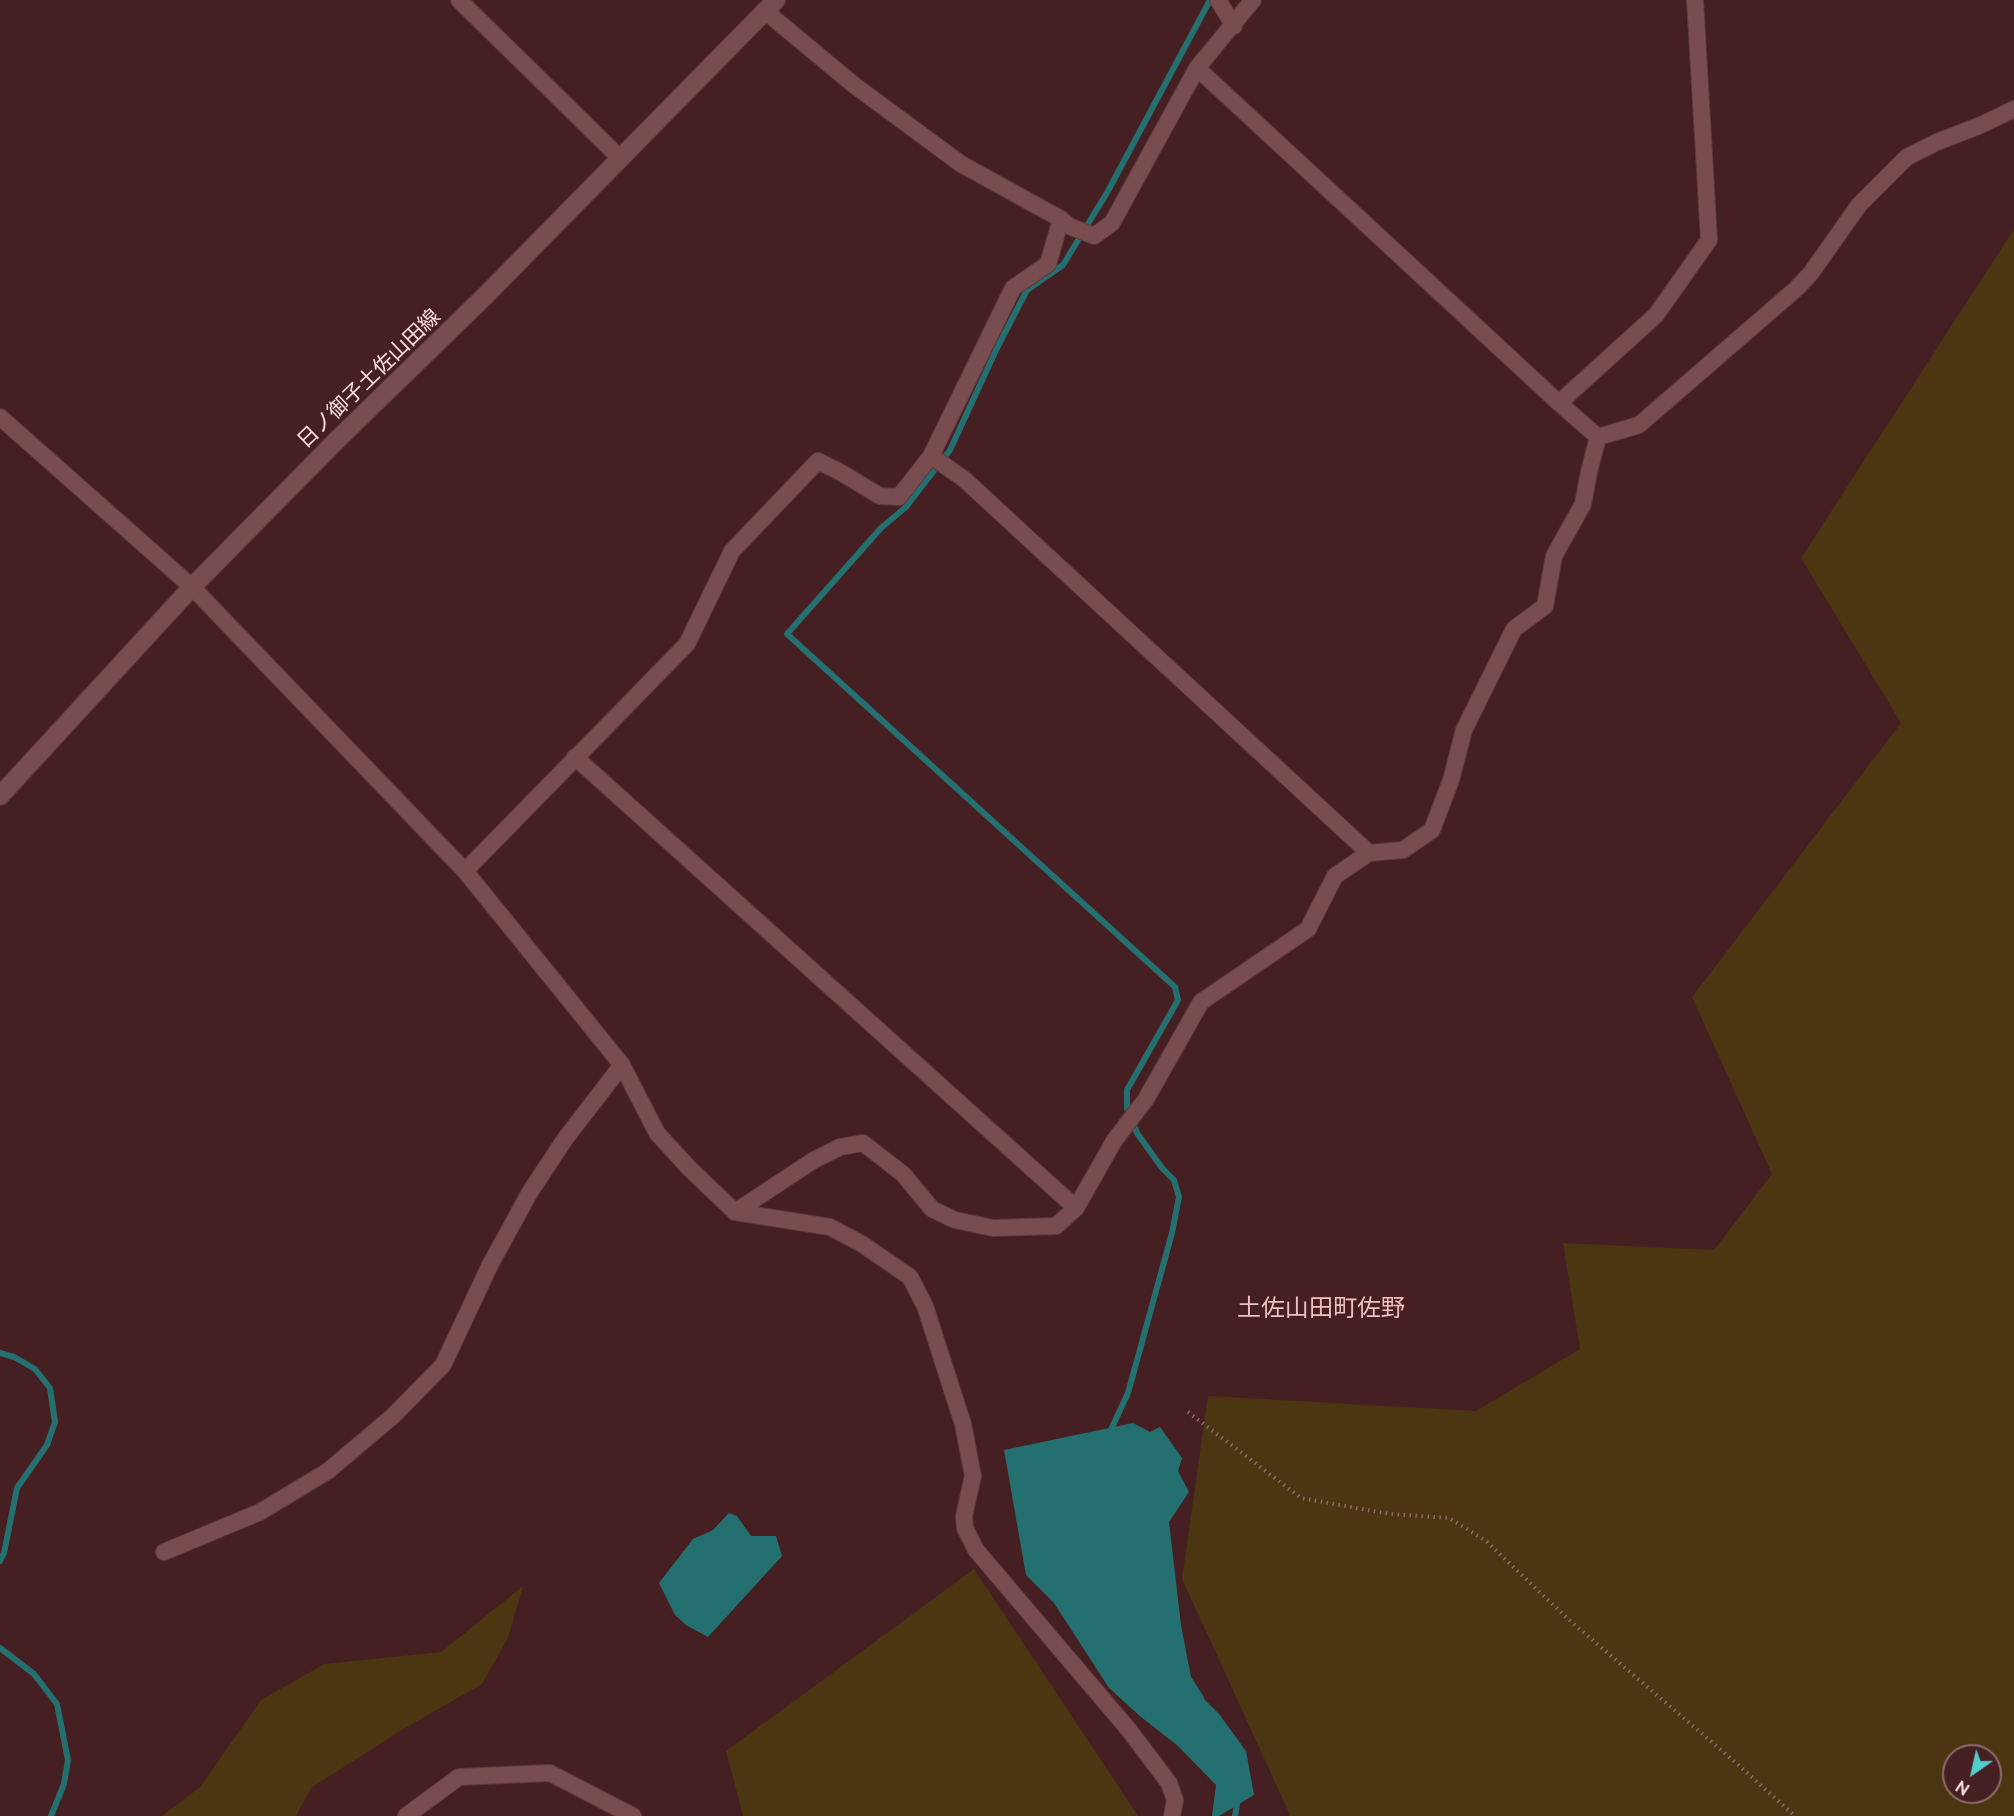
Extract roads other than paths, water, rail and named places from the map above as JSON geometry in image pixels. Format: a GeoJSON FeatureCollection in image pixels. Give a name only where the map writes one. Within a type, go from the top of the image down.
{"type":"FeatureCollection","features":[{"type":"Feature","properties":{"kind":"main road","name":"日ノ御子土佐山田線"},"geometry":{"type":"LineString","coordinates":[[0,796],[192,588],[336,441],[486,295],[770,6]]}},
{"type":"Feature","properties":{"kind":"street"},"geometry":{"type":"LineString","coordinates":[[459,0],[620,158]]}},
{"type":"Feature","properties":{"kind":"street"},"geometry":{"type":"LineString","coordinates":[[1218,0],[1234,26]]}},
{"type":"Feature","properties":{"kind":"street"},"geometry":{"type":"LineString","coordinates":[[770,6],[854,85],[961,164],[1094,236],[1112,223],[1197,68],[1234,26],[1253,0]]}},
{"type":"Feature","properties":{"kind":"street"},"geometry":{"type":"LineString","coordinates":[[1559,403],[1656,315],[1709,240],[1695,0]]}},
{"type":"Feature","properties":{"kind":"street"},"geometry":{"type":"LineString","coordinates":[[1197,68],[1598,437]]}},
{"type":"Feature","properties":{"kind":"street"},"geometry":{"type":"LineString","coordinates":[[1598,437],[1639,425],[1796,289],[1811,273],[1859,205],[1907,157],[2014,109]]}},
{"type":"Feature","properties":{"kind":"street"},"geometry":{"type":"LineString","coordinates":[[465,871],[687,644],[732,551],[818,461],[880,496],[899,497],[931,456],[1013,288],[1048,264],[1065,222]]}},
{"type":"Feature","properties":{"kind":"street"},"geometry":{"type":"LineString","coordinates":[[0,417],[192,588],[465,871],[622,1065],[657,1133],[689,1168],[735,1212],[830,1227],[862,1244],[910,1277],[925,1306],[963,1424],[973,1476],[964,1516],[965,1528],[976,1550],[1129,1730],[1169,1783],[1175,1800],[1172,1816]]}},
{"type":"Feature","properties":{"kind":"street"},"geometry":{"type":"LineString","coordinates":[[735,1212],[814,1160],[840,1147],[863,1143],[903,1174],[932,1209],[955,1220],[993,1228],[1056,1226],[1076,1208],[1114,1141],[1146,1099],[1201,1002],[1308,929],[1335,876],[1369,854],[1403,850],[1432,830],[1451,780],[1464,730],[1514,629],[1545,606],[1554,555],[1583,504],[1598,437]]}},
{"type":"Feature","properties":{"kind":"street"},"geometry":{"type":"LineString","coordinates":[[931,456],[964,479],[1369,854]]}},
{"type":"Feature","properties":{"kind":"street"},"geometry":{"type":"LineString","coordinates":[[576,757],[1076,1208]]}},
{"type":"Feature","properties":{"kind":"street"},"geometry":{"type":"LineString","coordinates":[[164,1552],[260,1512],[328,1471],[393,1416],[443,1365],[490,1265],[530,1192],[565,1139],[622,1065]]}},
{"type":"Feature","properties":{"kind":"street"},"geometry":{"type":"LineString","coordinates":[[405,1816],[459,1777],[550,1773],[633,1816]]}},
{"type":"Feature","properties":{"kind":"water"},"geometry":{"type":"Polygon","coordinates":[[[1133,1423],[1150,1432],[1160,1427],[1182,1458],[1178,1471],[1189,1492],[1169,1522],[1181,1625],[1193,1688],[1219,1714],[1246,1751],[1254,1795],[1219,1816],[1212,1816],[1216,1785],[1178,1746],[1109,1688],[1054,1603],[1026,1575],[1004,1450],[1133,1423]]]}},
{"type":"Feature","properties":{"kind":"water"},"geometry":{"type":"Polygon","coordinates":[[[729,1513],[737,1516],[751,1536],[776,1536],[782,1556],[708,1637],[686,1625],[675,1615],[659,1583],[693,1539],[713,1530],[729,1513]]]}},
{"type":"Feature","properties":{"kind":"waterway"},"geometry":{"type":"LineString","coordinates":[[1109,1434],[1128,1393],[1172,1233],[1179,1197],[1174,1180],[1162,1168],[1137,1133],[1127,1109],[1127,1090],[1178,1000],[1175,987],[787,634],[881,528],[906,507],[950,450],[997,348],[1027,290],[1063,265],[1108,191],[1210,0]]}},
{"type":"Feature","properties":{"kind":"waterway"},"geometry":{"type":"LineString","coordinates":[[0,1353],[14,1357],[35,1369],[50,1388],[55,1422],[47,1445],[17,1488],[4,1553],[0,1561]]}},
{"type":"Feature","properties":{"kind":"waterway"},"geometry":{"type":"LineString","coordinates":[[0,1648],[34,1674],[57,1704],[68,1760],[64,1784],[51,1816]]}},
{"type":"Feature","properties":{"kind":"waterway"},"geometry":{"type":"LineString","coordinates":[[1189,1679],[1201,1698]]}},
{"type":"Feature","properties":{"kind":"waterway"},"geometry":{"type":"LineString","coordinates":[[1235,1816],[1238,1799]]}},
{"type":"Feature","properties":{"kind":"district","name":"土佐山田町佐野"},"geometry":{"type":"Point","coordinates":[1321,1309]}}]}
